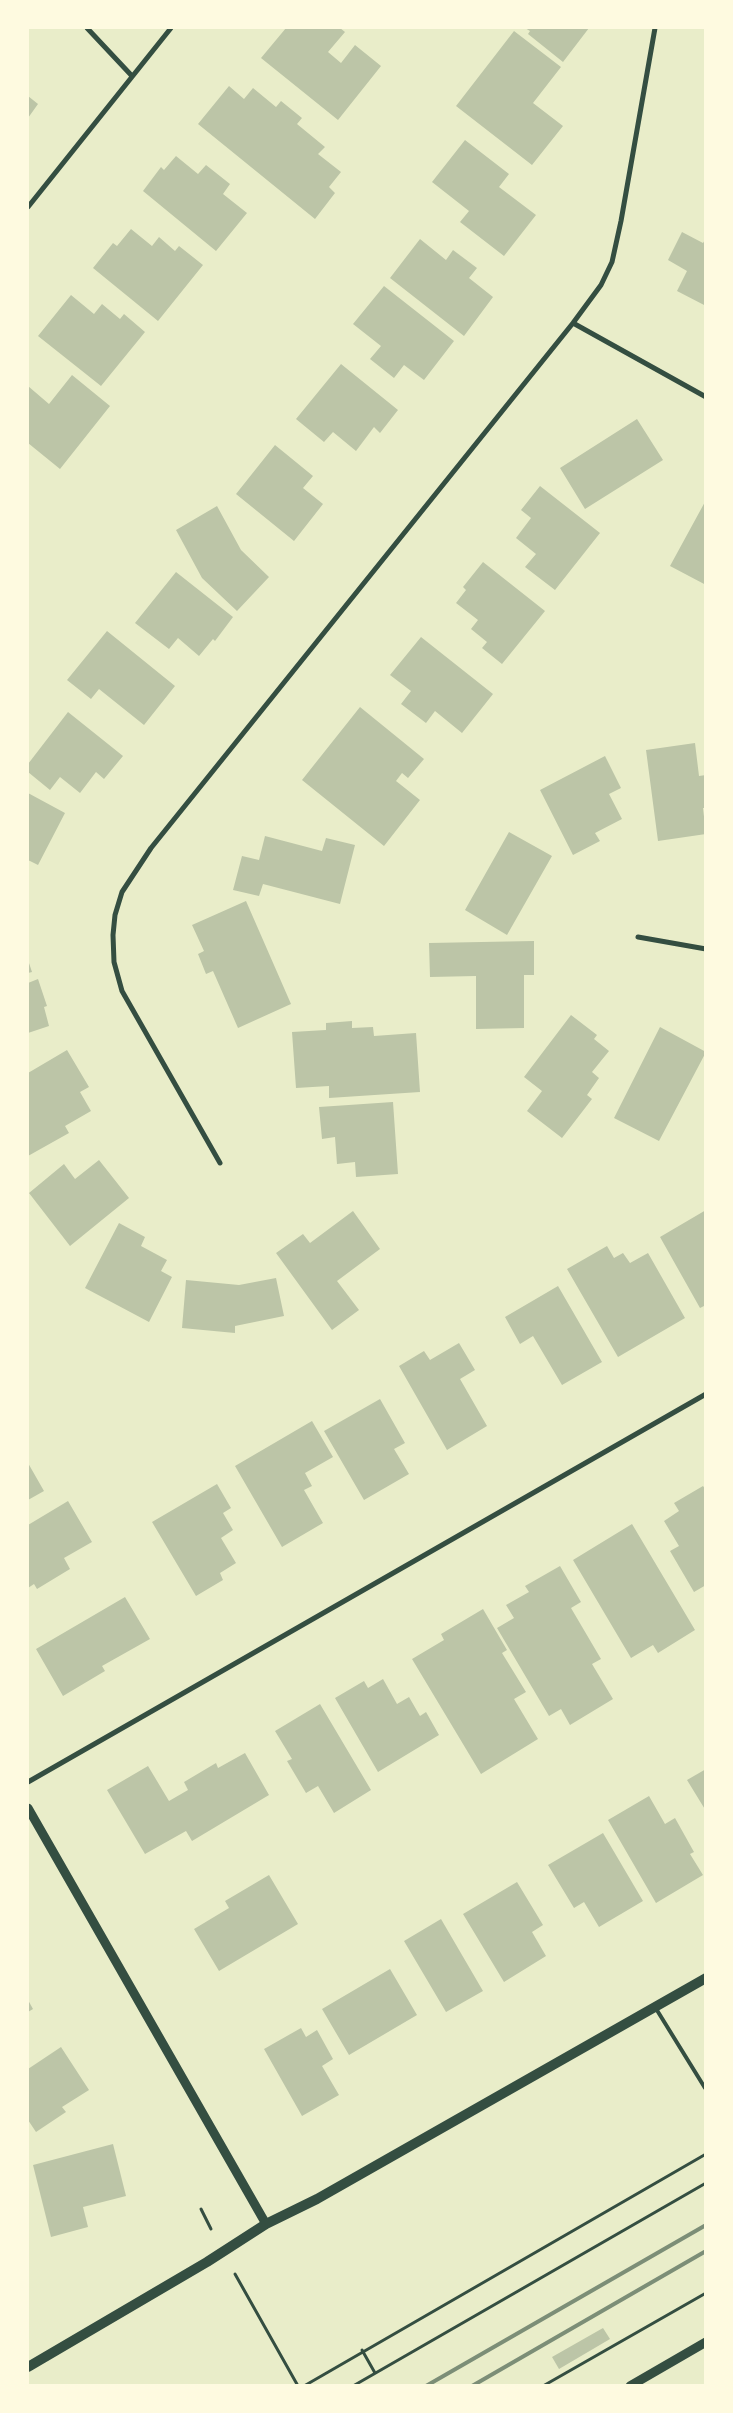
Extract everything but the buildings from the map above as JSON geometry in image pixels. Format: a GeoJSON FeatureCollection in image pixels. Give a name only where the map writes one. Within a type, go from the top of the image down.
{"type":"FeatureCollection","features":[{"type":"Feature","properties":{"kind":"main road"},"geometry":{"type":"LineString","coordinates":[[28,2367],[223,2252],[266,2224],[317,2199],[706,1978]]}},
{"type":"Feature","properties":{"kind":"street"},"geometry":{"type":"LineString","coordinates":[[87,28],[132,76]]}},
{"type":"Feature","properties":{"kind":"street"},"geometry":{"type":"LineString","coordinates":[[28,207],[171,28]]}},
{"type":"Feature","properties":{"kind":"street"},"geometry":{"type":"LineString","coordinates":[[220,1163],[122,991],[114,962],[112,935],[115,914],[122,892],[132,874],[157,840],[573,323],[601,285],[612,262],[621,221],[655,28]]}},
{"type":"Feature","properties":{"kind":"street"},"geometry":{"type":"LineString","coordinates":[[573,323],[706,397]]}},
{"type":"Feature","properties":{"kind":"street"},"geometry":{"type":"LineString","coordinates":[[638,937],[706,949]]}},
{"type":"Feature","properties":{"kind":"street"},"geometry":{"type":"LineString","coordinates":[[28,1782],[706,1394]]}},
{"type":"Feature","properties":{"kind":"street"},"geometry":{"type":"LineString","coordinates":[[28,1808],[266,2224]]}},
{"type":"Feature","properties":{"kind":"street"},"geometry":{"type":"LineString","coordinates":[[630,2386],[706,2342]]}},
{"type":"Feature","properties":{"kind":"lane"},"geometry":{"type":"LineString","coordinates":[[655,2006],[705,2088]]}},
{"type":"Feature","properties":{"kind":"path"},"geometry":{"type":"LineString","coordinates":[[304,2386],[362,2350],[706,2154]]}},
{"type":"Feature","properties":{"kind":"path"},"geometry":{"type":"LineString","coordinates":[[353,2386],[706,2183]]}},
{"type":"Feature","properties":{"kind":"path"},"geometry":{"type":"LineString","coordinates":[[201,2209],[298,2386]]}},
{"type":"Feature","properties":{"kind":"path"},"geometry":{"type":"LineString","coordinates":[[543,2386],[706,2292]]}},
{"type":"Feature","properties":{"kind":"path"},"geometry":{"type":"LineString","coordinates":[[362,2350],[375,2373]]}},
{"type":"Feature","properties":{"kind":"railway"},"geometry":{"type":"LineString","coordinates":[[426,2386],[706,2225]]}},
{"type":"Feature","properties":{"kind":"railway"},"geometry":{"type":"LineString","coordinates":[[472,2386],[706,2251]]}}]}
